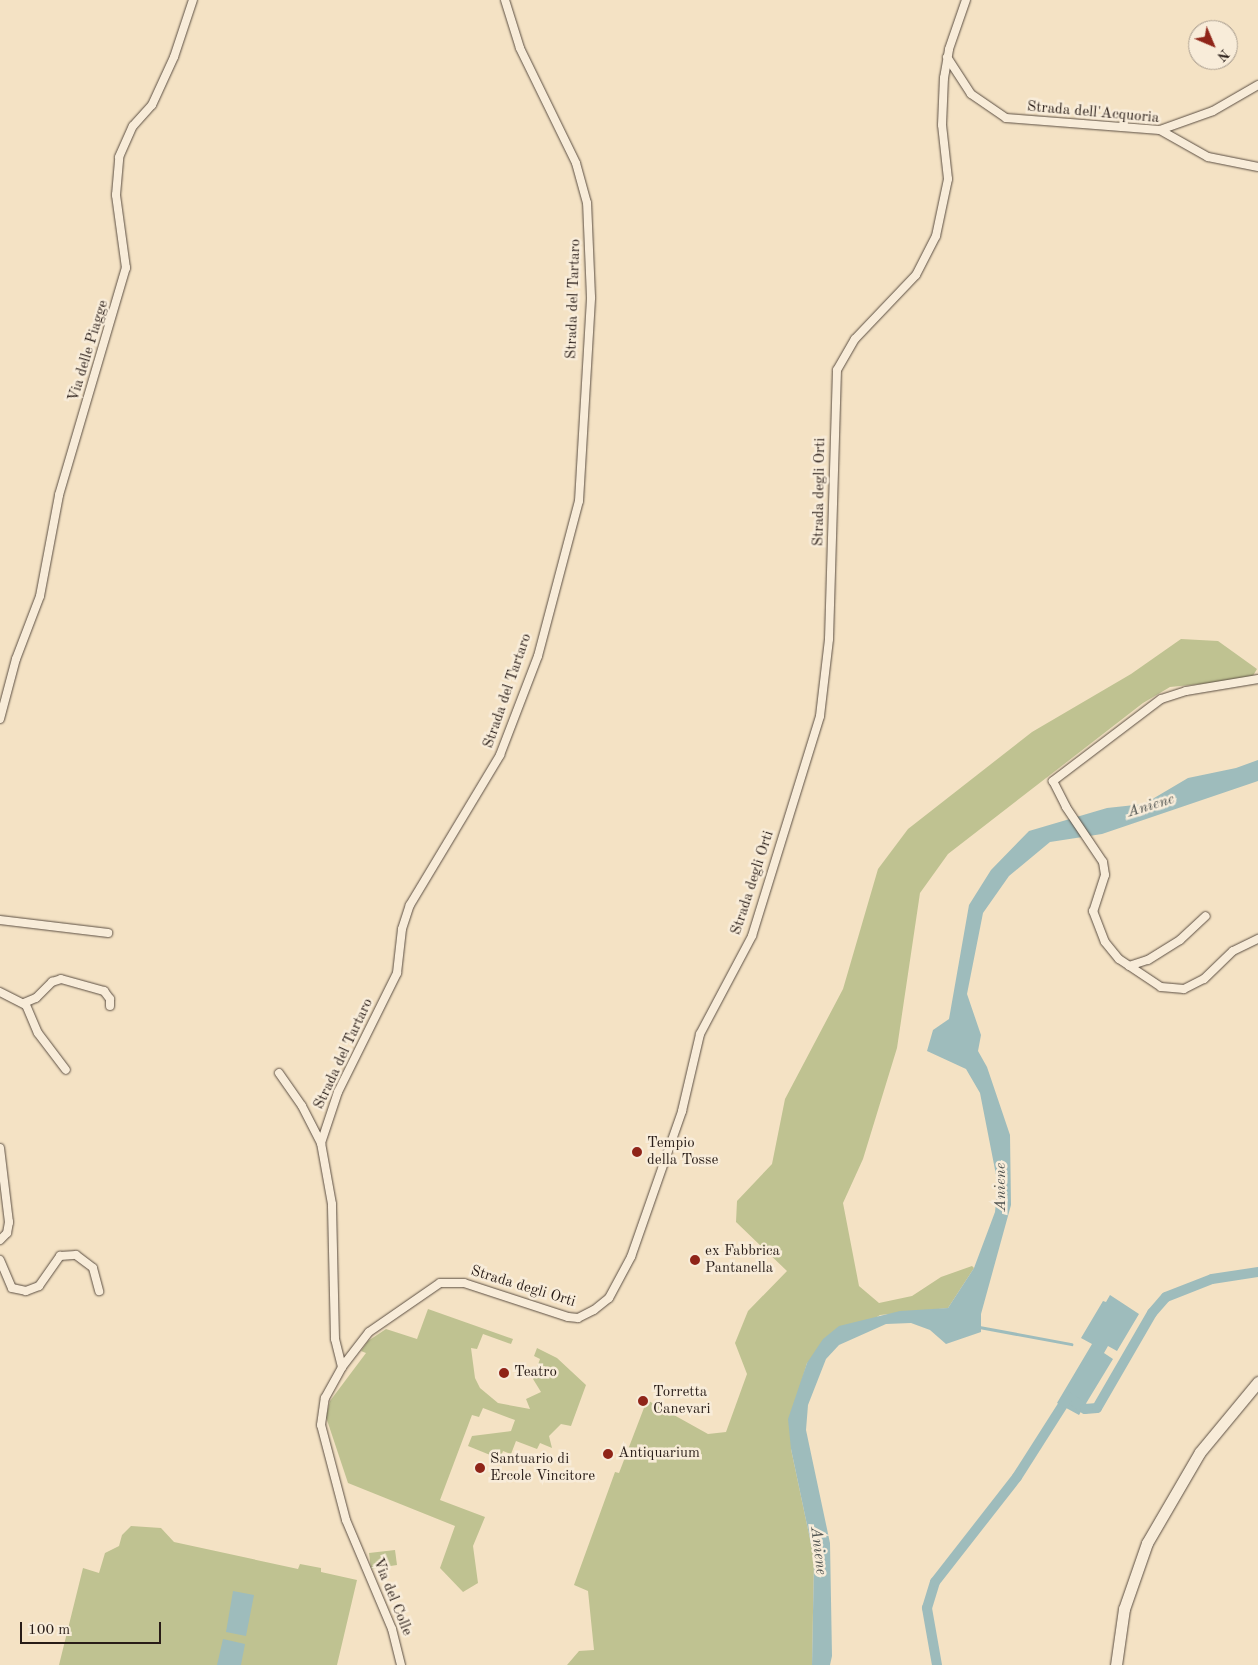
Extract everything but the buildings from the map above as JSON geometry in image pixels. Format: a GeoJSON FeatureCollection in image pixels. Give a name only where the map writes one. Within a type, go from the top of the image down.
{"type":"FeatureCollection","features":[{"type":"Feature","properties":{"kind":"street","name":"Via delle Piagge"},"geometry":{"type":"LineString","coordinates":[[0,720],[16,659],[40,596],[59,495],[126,268],[116,195],[119,157],[133,126],[152,105],[174,57],[193,0]]}},
{"type":"Feature","properties":{"kind":"street","name":"Strada del Tartaro"},"geometry":{"type":"LineString","coordinates":[[342,1367],[335,1339],[332,1204],[321,1143],[340,1088],[396,976],[402,929],[410,905],[500,756],[538,656],[579,501],[591,296],[587,202],[576,163],[520,48],[505,0]]}},
{"type":"Feature","properties":{"kind":"street","name":"Strada degli Orti"},"geometry":{"type":"LineString","coordinates":[[355,1541],[321,1422],[326,1395],[342,1367],[371,1330],[440,1283],[464,1283],[568,1317],[578,1318],[589,1314],[609,1298],[631,1257],[682,1111],[700,1034],[752,936],[820,716],[829,639],[837,370],[855,339],[916,275],[936,236],[948,179],[942,115],[947,57],[966,0]]}},
{"type":"Feature","properties":{"kind":"street","name":"Strada dell'Acquoria"},"geometry":{"type":"LineString","coordinates":[[947,57],[971,94],[1006,118],[1160,130],[1208,157],[1258,168]]}},
{"type":"Feature","properties":{"kind":"street"},"geometry":{"type":"LineString","coordinates":[[1160,130],[1213,111],[1258,85]]}},
{"type":"Feature","properties":{"kind":"street"},"geometry":{"type":"LineString","coordinates":[[1258,679],[1166,697],[1053,781],[1066,807],[1093,844],[1105,869],[1094,901],[1094,915],[1108,946],[1129,966],[1161,987],[1184,989],[1204,979],[1233,951],[1258,939]]}},
{"type":"Feature","properties":{"kind":"street"},"geometry":{"type":"LineString","coordinates":[[1129,966],[1144,962],[1180,940],[1206,916]]}},
{"type":"Feature","properties":{"kind":"street"},"geometry":{"type":"LineString","coordinates":[[0,920],[108,933]]}},
{"type":"Feature","properties":{"kind":"street"},"geometry":{"type":"LineString","coordinates":[[24,1003],[36,998],[52,982],[61,979],[104,990],[109,995],[110,1006]]}},
{"type":"Feature","properties":{"kind":"street"},"geometry":{"type":"LineString","coordinates":[[0,992],[24,1003],[38,1033],[66,1070]]}},
{"type":"Feature","properties":{"kind":"street"},"geometry":{"type":"LineString","coordinates":[[280,1073],[302,1106],[321,1143]]}},
{"type":"Feature","properties":{"kind":"street"},"geometry":{"type":"LineString","coordinates":[[0,1148],[9,1222],[7,1233],[0,1240]]}},
{"type":"Feature","properties":{"kind":"street"},"geometry":{"type":"LineString","coordinates":[[0,1260],[12,1288],[26,1291],[39,1286],[51,1264],[60,1256],[76,1255],[93,1268],[99,1291]]}},
{"type":"Feature","properties":{"kind":"street"},"geometry":{"type":"LineString","coordinates":[[1116,1665],[1124,1609],[1146,1543],[1200,1452],[1258,1382]]}},
{"type":"Feature","properties":{"kind":"street","name":"Via del Colle"},"geometry":{"type":"LineString","coordinates":[[355,1541],[392,1629],[401,1665]]}},
{"type":"Feature","properties":{"kind":"green space"},"geometry":{"type":"Polygon","coordinates":[[[1181,639],[1218,641],[1257,669],[1251,679],[1170,687],[1143,703],[948,854],[920,893],[897,1048],[863,1159],[843,1203],[859,1286],[879,1303],[912,1296],[941,1277],[972,1266],[974,1268],[948,1308],[880,1315],[807,1363],[799,1390],[791,1449],[814,1558],[812,1665],[567,1665],[579,1651],[594,1650],[588,1591],[574,1585],[615,1472],[619,1473],[647,1400],[708,1434],[726,1432],[747,1374],[735,1343],[748,1311],[787,1271],[736,1222],[737,1201],[772,1164],[785,1099],[843,989],[878,869],[908,829],[1032,732],[1131,674],[1181,639]]]}},
{"type":"Feature","properties":{"kind":"green space"},"geometry":{"type":"Polygon","coordinates":[[[428,1309],[513,1339],[511,1344],[483,1334],[477,1349],[471,1348],[475,1378],[480,1388],[498,1403],[530,1409],[526,1399],[541,1392],[533,1379],[540,1359],[534,1356],[537,1348],[557,1358],[586,1385],[571,1426],[561,1424],[549,1436],[552,1448],[540,1443],[537,1449],[516,1441],[511,1454],[503,1451],[500,1459],[468,1446],[472,1436],[511,1431],[515,1420],[483,1408],[479,1417],[472,1415],[440,1500],[485,1517],[473,1546],[478,1583],[463,1592],[440,1568],[455,1526],[348,1483],[326,1417],[330,1401],[366,1353],[361,1351],[368,1341],[386,1329],[417,1339],[428,1309]]]}},
{"type":"Feature","properties":{"kind":"green space"},"geometry":{"type":"Polygon","coordinates":[[[131,1526],[161,1528],[174,1542],[298,1569],[300,1564],[321,1568],[321,1572],[357,1580],[337,1665],[59,1665],[83,1568],[99,1573],[105,1553],[119,1546],[122,1535],[131,1526]]]}},
{"type":"Feature","properties":{"kind":"green space"},"geometry":{"type":"Polygon","coordinates":[[[395,1550],[397,1565],[371,1569],[369,1553],[395,1550]]]}},
{"type":"Feature","properties":{"kind":"water","name":"Aniene"},"geometry":{"type":"Polygon","coordinates":[[[1258,760],[1258,781],[1102,834],[1050,842],[1009,876],[983,913],[967,994],[981,1035],[978,1051],[987,1067],[1010,1135],[1011,1205],[981,1314],[981,1332],[946,1344],[930,1330],[911,1323],[886,1324],[839,1345],[826,1359],[808,1405],[806,1430],[830,1543],[832,1656],[830,1665],[812,1665],[814,1558],[791,1449],[788,1419],[807,1363],[823,1339],[839,1326],[900,1311],[948,1308],[974,1268],[995,1212],[998,1185],[980,1093],[966,1069],[927,1051],[933,1030],[949,1019],[969,905],[991,870],[1029,831],[1107,808],[1144,804],[1188,778],[1236,768],[1258,760]]]}},
{"type":"Feature","properties":{"kind":"water"},"geometry":{"type":"Polygon","coordinates":[[[1110,1295],[1139,1314],[1117,1351],[1108,1346],[1104,1353],[1113,1359],[1079,1415],[1057,1403],[1092,1344],[1081,1338],[1103,1301],[1106,1302],[1110,1295]]]}},
{"type":"Feature","properties":{"kind":"water"},"geometry":{"type":"Polygon","coordinates":[[[233,1591],[254,1595],[246,1636],[226,1632],[233,1591]]]}},
{"type":"Feature","properties":{"kind":"water"},"geometry":{"type":"Polygon","coordinates":[[[223,1639],[245,1644],[241,1665],[217,1665],[223,1639]]]}},
{"type":"Feature","properties":{"kind":"waterway"},"geometry":{"type":"LineString","coordinates":[[1073,1400],[1085,1409],[1097,1408],[1152,1313],[1166,1297],[1212,1279],[1258,1272]]}},
{"type":"Feature","properties":{"kind":"waterway"},"geometry":{"type":"LineString","coordinates":[[979,1327],[1071,1344]]}},
{"type":"Feature","properties":{"kind":"waterway"},"geometry":{"type":"LineString","coordinates":[[937,1665],[927,1608],[935,1582],[1017,1477],[1068,1397]]}},
{"type":"Feature","properties":{"kind":"place","name":"Tempio della Tosse"},"geometry":{"type":"Point","coordinates":[637,1152]}},
{"type":"Feature","properties":{"kind":"place","name":"ex Fabbrica Pantanella"},"geometry":{"type":"Point","coordinates":[695,1260]}},
{"type":"Feature","properties":{"kind":"place","name":"Teatro"},"geometry":{"type":"Point","coordinates":[504,1373]}},
{"type":"Feature","properties":{"kind":"place","name":"Torretta Canevari"},"geometry":{"type":"Point","coordinates":[643,1401]}},
{"type":"Feature","properties":{"kind":"place","name":"Antiquarium"},"geometry":{"type":"Point","coordinates":[608,1454]}},
{"type":"Feature","properties":{"kind":"place","name":"Santuario di Ercole Vincitore"},"geometry":{"type":"Point","coordinates":[480,1468]}}]}
